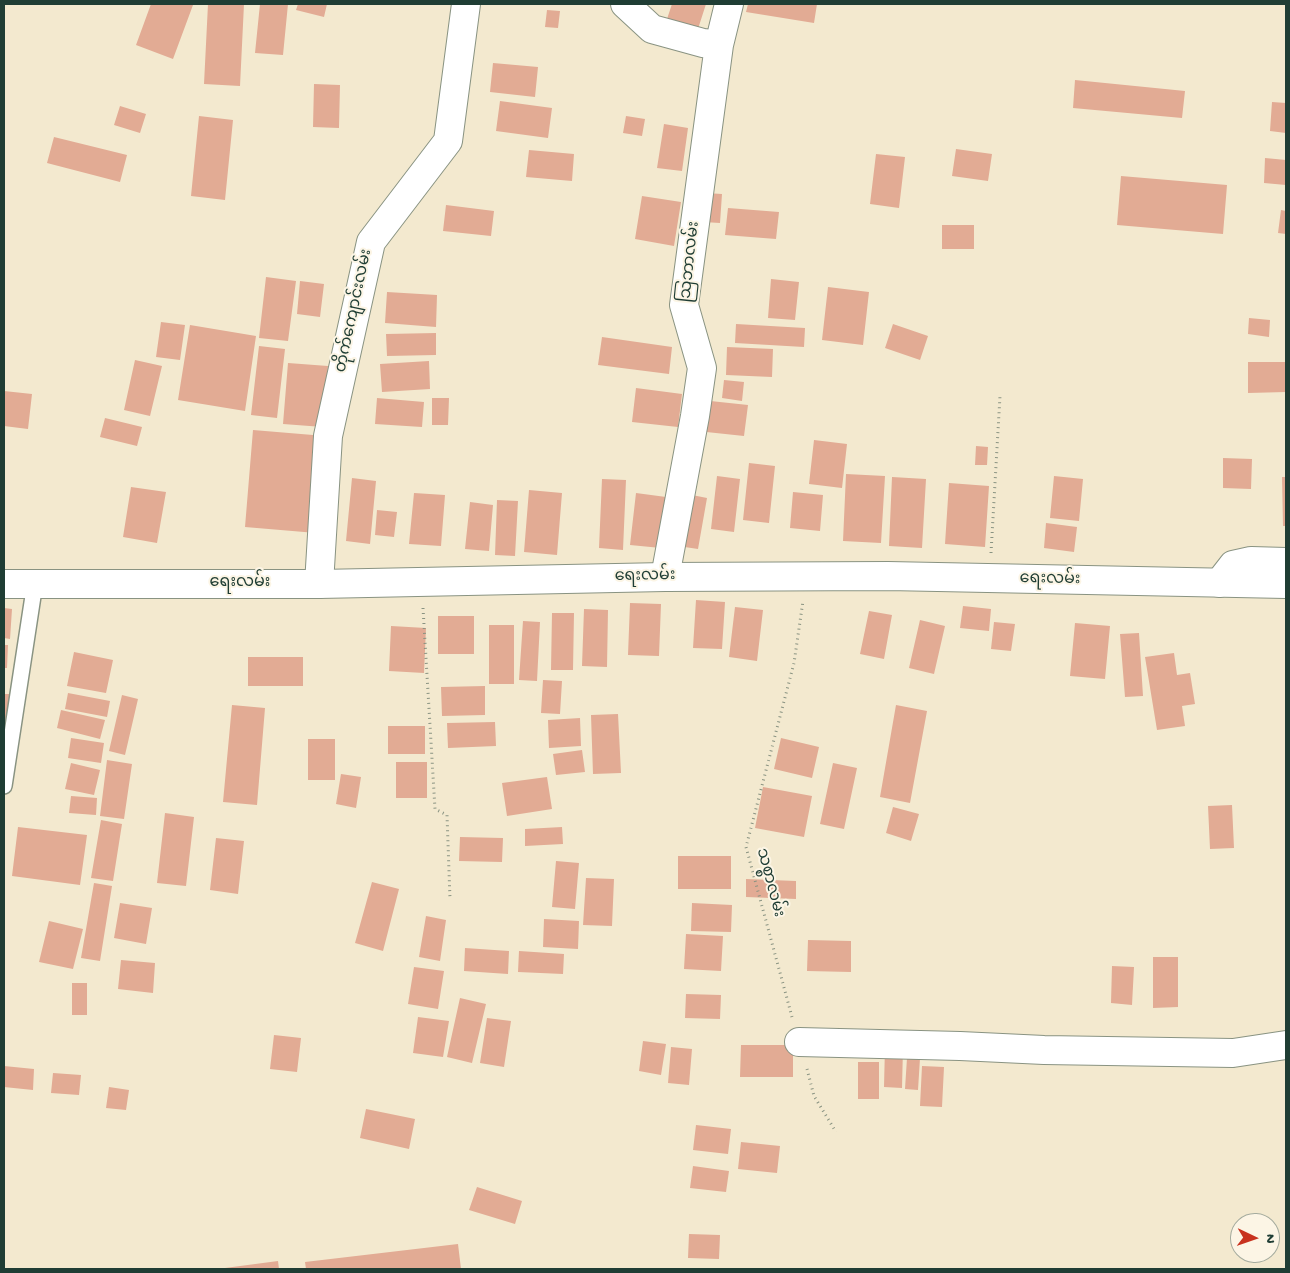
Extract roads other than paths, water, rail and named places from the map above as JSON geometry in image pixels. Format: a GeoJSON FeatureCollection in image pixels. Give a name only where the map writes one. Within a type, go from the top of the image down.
{"type":"FeatureCollection","features":[{"type":"Feature","properties":{"kind":"street","name":"တိုက်ကျောင်းလမ်း"},"geometry":{"type":"LineString","coordinates":[[319,584],[328,436],[370,242],[448,141],[466,4]]}},
{"type":"Feature","properties":{"kind":"street"},"geometry":{"type":"LineString","coordinates":[[625,4],[652,29],[703,43],[719,45]]}},
{"type":"Feature","properties":{"kind":"street","name":"သြဘာလမ်း"},"geometry":{"type":"LineString","coordinates":[[665,576],[695,416],[702,368],[684,305],[719,45],[729,4]]}},
{"type":"Feature","properties":{"kind":"street"},"geometry":{"type":"LineString","coordinates":[[1219,583],[1233,565],[1251,561],[1286,562]]}},
{"type":"Feature","properties":{"kind":"street","name":"ရေးလမ်း"},"geometry":{"type":"LineString","coordinates":[[4,584],[319,584],[665,576],[888,576],[1286,584]]}},
{"type":"Feature","properties":{"kind":"street"},"geometry":{"type":"LineString","coordinates":[[800,1042],[960,1046],[1054,1051],[1233,1054],[1286,1045]]}},
{"type":"Feature","properties":{"kind":"lane"},"geometry":{"type":"LineString","coordinates":[[4,786],[35,583]]}}]}
